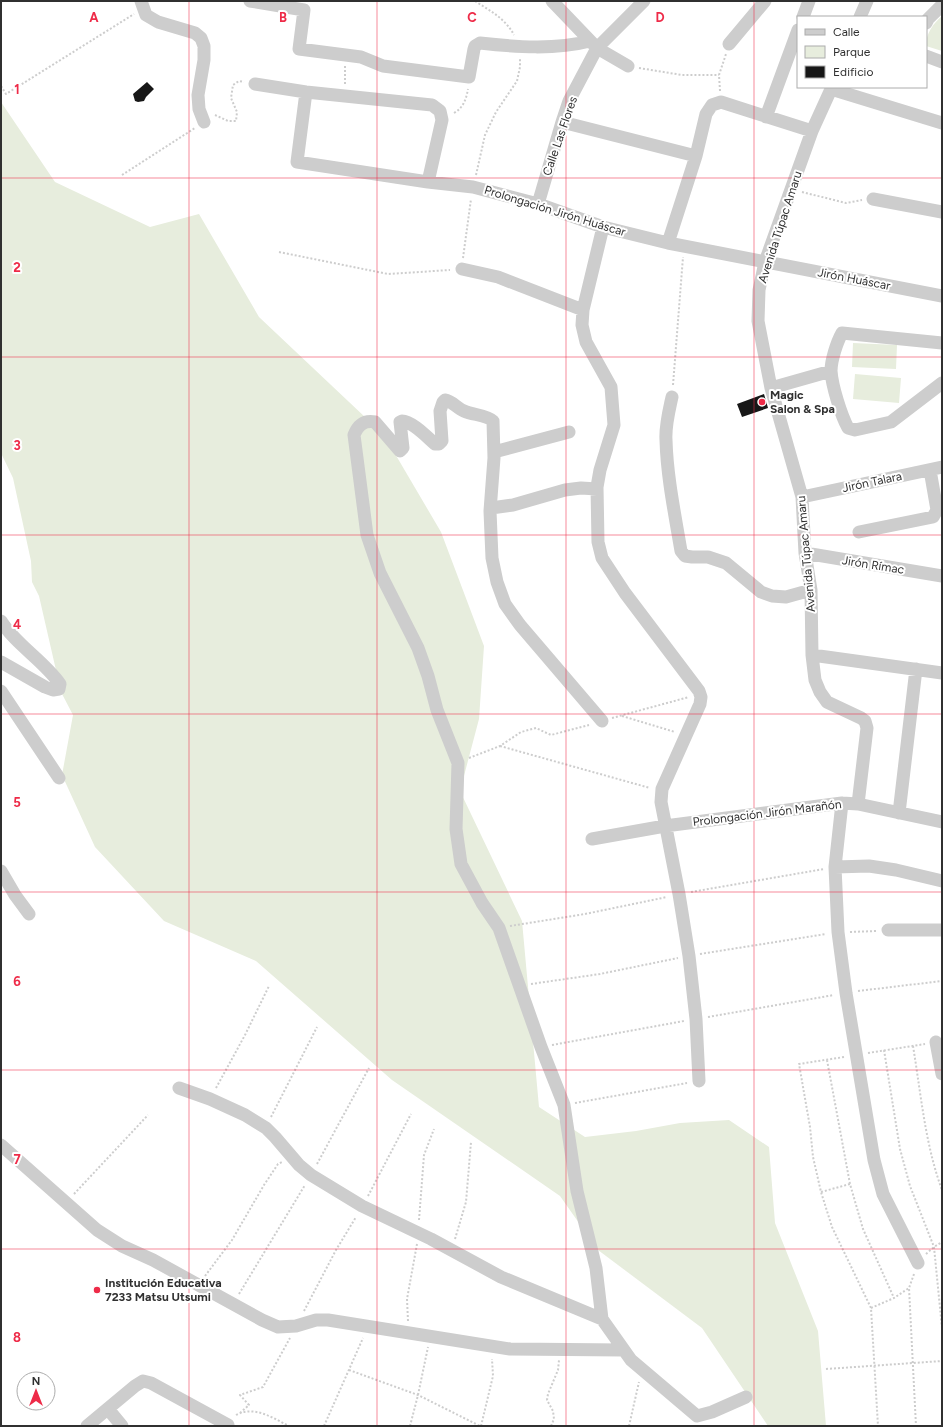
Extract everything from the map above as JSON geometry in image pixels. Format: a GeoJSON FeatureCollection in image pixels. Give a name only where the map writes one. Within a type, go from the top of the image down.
{"type":"FeatureCollection","features":[{"type":"Feature","properties":{"kind":"street"},"geometry":{"type":"LineString","coordinates":[[250,1],[304,10],[299,49],[361,57],[383,66],[469,76],[474,49],[480,43],[520,47],[594,44]]}},
{"type":"Feature","properties":{"kind":"street"},"geometry":{"type":"LineString","coordinates":[[553,1],[594,44],[628,66]]}},
{"type":"Feature","properties":{"kind":"street","name":"Calle Las Flores"},"geometry":{"type":"LineString","coordinates":[[538,204],[569,101],[594,44],[644,1]]}},
{"type":"Feature","properties":{"kind":"street"},"geometry":{"type":"LineString","coordinates":[[729,44],[765,1]]}},
{"type":"Feature","properties":{"kind":"street"},"geometry":{"type":"LineString","coordinates":[[803,16],[809,1]]}},
{"type":"Feature","properties":{"kind":"street"},"geometry":{"type":"LineString","coordinates":[[860,16],[867,1]]}},
{"type":"Feature","properties":{"kind":"street"},"geometry":{"type":"LineString","coordinates":[[142,5],[146,15],[158,22],[195,33],[201,38],[204,46],[204,60],[198,95],[199,109],[204,122]]}},
{"type":"Feature","properties":{"kind":"street"},"geometry":{"type":"LineString","coordinates":[[927,21],[942,5]]}},
{"type":"Feature","properties":{"kind":"street"},"geometry":{"type":"LineString","coordinates":[[766,117],[797,33]]}},
{"type":"Feature","properties":{"kind":"street"},"geometry":{"type":"LineString","coordinates":[[927,56],[942,62]]}},
{"type":"Feature","properties":{"kind":"street"},"geometry":{"type":"LineString","coordinates":[[256,84],[306,92],[432,105],[440,111],[442,120],[428,182]]}},
{"type":"Feature","properties":{"kind":"street"},"geometry":{"type":"LineString","coordinates":[[831,88],[942,123]]}},
{"type":"Feature","properties":{"kind":"street","name":"Avenida Túpac Amaru"},"geometry":{"type":"LineString","coordinates":[[831,88],[812,131],[765,262],[759,290],[758,321],[771,388],[802,497],[805,553],[810,590],[812,655],[815,680],[820,692],[827,702],[865,721],[866,728],[858,804]]}},
{"type":"Feature","properties":{"kind":"street","name":"Prolongación Jirón Huáscar"},"geometry":{"type":"LineString","coordinates":[[306,92],[296,162],[428,182],[473,187],[538,204],[603,227],[668,243],[765,262]]}},
{"type":"Feature","properties":{"kind":"street"},"geometry":{"type":"LineString","coordinates":[[668,243],[696,156],[706,114],[712,105],[721,102],[812,131]]}},
{"type":"Feature","properties":{"kind":"street"},"geometry":{"type":"LineString","coordinates":[[562,122],[696,156]]}},
{"type":"Feature","properties":{"kind":"street"},"geometry":{"type":"LineString","coordinates":[[873,199],[942,212]]}},
{"type":"Feature","properties":{"kind":"street"},"geometry":{"type":"LineString","coordinates":[[603,227],[583,310],[582,325],[586,342],[611,387],[614,425],[600,470],[597,489],[598,542],[602,558],[625,593],[701,696],[700,704],[662,792],[661,802],[679,894],[689,956],[696,1019],[700,1081]]}},
{"type":"Feature","properties":{"kind":"street","name":"Jirón Huáscar"},"geometry":{"type":"LineString","coordinates":[[765,262],[942,296]]}},
{"type":"Feature","properties":{"kind":"street"},"geometry":{"type":"LineString","coordinates":[[462,269],[498,277],[583,310]]}},
{"type":"Feature","properties":{"kind":"street"},"geometry":{"type":"LineString","coordinates":[[942,343],[842,332],[838,340],[831,371],[842,418],[848,428],[855,430],[891,422],[942,383]]}},
{"type":"Feature","properties":{"kind":"street"},"geometry":{"type":"LineString","coordinates":[[771,388],[831,371]]}},
{"type":"Feature","properties":{"kind":"street"},"geometry":{"type":"LineString","coordinates":[[672,397],[667,421],[666,440],[673,504],[681,551],[685,556],[708,557],[726,563],[761,592],[772,596],[786,597],[810,590]]}},
{"type":"Feature","properties":{"kind":"street"},"geometry":{"type":"LineString","coordinates":[[602,721],[520,625],[505,604],[497,582],[492,558],[491,508],[494,421],[487,417],[464,411],[445,400],[440,411],[442,441],[439,444],[435,444],[406,421],[402,421],[400,422],[403,448],[400,451],[375,422],[368,421],[362,424],[354,435],[367,535],[380,573],[418,648],[428,676],[437,710],[458,763],[456,828],[461,864],[482,903],[499,928],[541,1046],[564,1105],[578,1191],[596,1268],[602,1320],[623,1350],[642,1370],[697,1416],[712,1412],[746,1397]]}},
{"type":"Feature","properties":{"kind":"street"},"geometry":{"type":"LineString","coordinates":[[494,452],[569,432]]}},
{"type":"Feature","properties":{"kind":"street"},"geometry":{"type":"LineString","coordinates":[[859,532],[933,517],[937,510],[936,468]]}},
{"type":"Feature","properties":{"kind":"street","name":"Jirón Talara"},"geometry":{"type":"LineString","coordinates":[[802,497],[936,468]]}},
{"type":"Feature","properties":{"kind":"street"},"geometry":{"type":"LineString","coordinates":[[491,508],[513,505],[565,490],[581,488],[597,489]]}},
{"type":"Feature","properties":{"kind":"street","name":"Jirón Rímac"},"geometry":{"type":"LineString","coordinates":[[805,553],[942,576]]}},
{"type":"Feature","properties":{"kind":"street"},"geometry":{"type":"LineString","coordinates":[[1,621],[8,631],[38,658],[55,677],[60,684],[58,689],[53,690],[45,687],[1,662]]}},
{"type":"Feature","properties":{"kind":"street"},"geometry":{"type":"LineString","coordinates":[[812,655],[942,673]]}},
{"type":"Feature","properties":{"kind":"street"},"geometry":{"type":"LineString","coordinates":[[899,813],[916,669]]}},
{"type":"Feature","properties":{"kind":"street"},"geometry":{"type":"LineString","coordinates":[[1,691],[59,778]]}},
{"type":"Feature","properties":{"kind":"street"},"geometry":{"type":"LineString","coordinates":[[842,803],[835,867],[838,932],[846,993],[874,1160],[883,1194],[918,1263]]}},
{"type":"Feature","properties":{"kind":"street","name":"Prolongación Jirón Marañón"},"geometry":{"type":"LineString","coordinates":[[592,839],[665,826],[842,803],[858,804],[942,822]]}},
{"type":"Feature","properties":{"kind":"street"},"geometry":{"type":"LineString","coordinates":[[835,867],[876,867],[942,880]]}},
{"type":"Feature","properties":{"kind":"street"},"geometry":{"type":"LineString","coordinates":[[1,871],[15,895],[29,914]]}},
{"type":"Feature","properties":{"kind":"street"},"geometry":{"type":"LineString","coordinates":[[888,930],[942,930]]}},
{"type":"Feature","properties":{"kind":"street"},"geometry":{"type":"LineString","coordinates":[[936,1042],[942,1074]]}},
{"type":"Feature","properties":{"kind":"street"},"geometry":{"type":"LineString","coordinates":[[179,1088],[210,1099],[245,1115],[266,1128],[299,1165],[312,1175],[362,1206],[452,1250],[501,1277],[602,1320]]}},
{"type":"Feature","properties":{"kind":"street"},"geometry":{"type":"LineString","coordinates":[[1,1145],[97,1230],[122,1246],[153,1260],[262,1320],[278,1327],[296,1326],[316,1320],[328,1320],[489,1346],[510,1348],[623,1350]]}},
{"type":"Feature","properties":{"kind":"street"},"geometry":{"type":"LineString","coordinates":[[87,1426],[143,1381],[151,1383],[227,1425]]}},
{"type":"Feature","properties":{"kind":"street"},"geometry":{"type":"LineString","coordinates":[[108,1409],[122,1426]]}},
{"type":"Feature","properties":{"kind":"path"},"geometry":{"type":"LineString","coordinates":[[279,252],[388,274],[462,269],[473,187],[485,135],[496,112],[517,81],[520,67],[520,47],[509,26],[501,17],[475,1]]}},
{"type":"Feature","properties":{"kind":"path"},"geometry":{"type":"LineString","coordinates":[[1,86],[6,94],[142,5]]}},
{"type":"Feature","properties":{"kind":"path"},"geometry":{"type":"LineString","coordinates":[[721,102],[719,75],[729,44]]}},
{"type":"Feature","properties":{"kind":"path"},"geometry":{"type":"LineString","coordinates":[[344,96],[346,55]]}},
{"type":"Feature","properties":{"kind":"path"},"geometry":{"type":"LineString","coordinates":[[628,66],[682,75],[719,75]]}},
{"type":"Feature","properties":{"kind":"path"},"geometry":{"type":"LineString","coordinates":[[442,120],[460,110],[467,97],[469,76]]}},
{"type":"Feature","properties":{"kind":"path"},"geometry":{"type":"LineString","coordinates":[[199,109],[228,121],[236,121],[237,112],[231,98],[233,85],[239,81],[256,84]]}},
{"type":"Feature","properties":{"kind":"path"},"geometry":{"type":"LineString","coordinates":[[122,175],[204,122]]}},
{"type":"Feature","properties":{"kind":"path"},"geometry":{"type":"LineString","coordinates":[[791,189],[846,203],[873,199]]}},
{"type":"Feature","properties":{"kind":"path"},"geometry":{"type":"LineString","coordinates":[[672,397],[684,246]]}},
{"type":"Feature","properties":{"kind":"path"},"geometry":{"type":"LineString","coordinates":[[458,763],[500,746],[521,732],[536,728],[551,735],[700,694]]}},
{"type":"Feature","properties":{"kind":"path"},"geometry":{"type":"LineString","coordinates":[[622,715],[686,736]]}},
{"type":"Feature","properties":{"kind":"path"},"geometry":{"type":"LineString","coordinates":[[500,746],[662,792]]}},
{"type":"Feature","properties":{"kind":"path"},"geometry":{"type":"LineString","coordinates":[[520,986],[600,974],[689,956],[838,932],[888,930]]}},
{"type":"Feature","properties":{"kind":"path"},"geometry":{"type":"LineString","coordinates":[[541,1046],[846,993],[942,982]]}},
{"type":"Feature","properties":{"kind":"path"},"geometry":{"type":"LineString","coordinates":[[210,1099],[245,1035],[268,986]]}},
{"type":"Feature","properties":{"kind":"path"},"geometry":{"type":"LineString","coordinates":[[266,1128],[317,1027]]}},
{"type":"Feature","properties":{"kind":"path"},"geometry":{"type":"LineString","coordinates":[[878,1426],[871,1308],[832,1227],[821,1192],[813,1157],[810,1127],[799,1064],[936,1042]]}},
{"type":"Feature","properties":{"kind":"path"},"geometry":{"type":"LineString","coordinates":[[913,1046],[928,1143],[942,1190]]}},
{"type":"Feature","properties":{"kind":"path"},"geometry":{"type":"LineString","coordinates":[[884,1050],[900,1149],[910,1186],[934,1247],[942,1328]]}},
{"type":"Feature","properties":{"kind":"path"},"geometry":{"type":"LineString","coordinates":[[827,1060],[850,1184],[863,1229],[894,1298]]}},
{"type":"Feature","properties":{"kind":"path"},"geometry":{"type":"LineString","coordinates":[[233,1303],[312,1175],[369,1068]]}},
{"type":"Feature","properties":{"kind":"path"},"geometry":{"type":"LineString","coordinates":[[564,1105],[700,1081]]}},
{"type":"Feature","properties":{"kind":"path"},"geometry":{"type":"LineString","coordinates":[[227,1425],[233,1417],[249,1405],[240,1394],[263,1387],[411,1114]]}},
{"type":"Feature","properties":{"kind":"path"},"geometry":{"type":"LineString","coordinates":[[64,1202],[148,1115]]}},
{"type":"Feature","properties":{"kind":"path"},"geometry":{"type":"LineString","coordinates":[[452,1250],[466,1202],[471,1142]]}},
{"type":"Feature","properties":{"kind":"path"},"geometry":{"type":"LineString","coordinates":[[199,1285],[232,1240],[278,1164],[292,1157]]}},
{"type":"Feature","properties":{"kind":"path"},"geometry":{"type":"LineString","coordinates":[[821,1192],[850,1184]]}},
{"type":"Feature","properties":{"kind":"path"},"geometry":{"type":"LineString","coordinates":[[916,1426],[908,1288],[918,1263],[934,1247],[942,1242]]}},
{"type":"Feature","properties":{"kind":"path"},"geometry":{"type":"LineString","coordinates":[[871,1308],[894,1298],[908,1288]]}},
{"type":"Feature","properties":{"kind":"path"},"geometry":{"type":"LineString","coordinates":[[324,1426],[368,1326]]}},
{"type":"Feature","properties":{"kind":"path"},"geometry":{"type":"LineString","coordinates":[[410,1426],[430,1336]]}},
{"type":"Feature","properties":{"kind":"path"},"geometry":{"type":"LineString","coordinates":[[349,1370],[418,1395],[481,1426],[494,1376],[494,1366],[489,1346]]}},
{"type":"Feature","properties":{"kind":"path"},"geometry":{"type":"LineString","coordinates":[[552,1426],[554,1418],[553,1411],[547,1400],[558,1370],[561,1349]]}},
{"type":"Feature","properties":{"kind":"path"},"geometry":{"type":"LineString","coordinates":[[826,1369],[942,1361]]}},
{"type":"Feature","properties":{"kind":"path"},"geometry":{"type":"LineString","coordinates":[[629,1426],[642,1370]]}},
{"type":"Feature","properties":{"kind":"path"},"geometry":{"type":"LineString","coordinates":[[240,1413],[256,1411],[289,1426]]}},
{"type":"Feature","properties":{"kind":"green space"},"geometry":{"type":"Polygon","coordinates":[[[942,16],[942,51],[927,46],[927,37],[936,22],[942,16]]]}},
{"type":"Feature","properties":{"kind":"green space"},"geometry":{"type":"Polygon","coordinates":[[[1,102],[55,182],[150,227],[199,214],[259,317],[384,435],[441,532],[484,646],[479,719],[460,791],[522,921],[539,1107],[585,1137],[636,1131],[680,1123],[729,1120],[769,1147],[775,1223],[818,1331],[826,1426],[768,1426],[702,1328],[598,1250],[560,1196],[392,1080],[256,961],[164,921],[95,847],[62,775],[73,715],[61,692],[39,596],[32,582],[31,561],[13,478],[1,453],[1,102]]]}},
{"type":"Feature","properties":{"kind":"green space"},"geometry":{"type":"Polygon","coordinates":[[[853,343],[897,345],[896,369],[852,367],[853,343]]]}},
{"type":"Feature","properties":{"kind":"green space"},"geometry":{"type":"Polygon","coordinates":[[[855,374],[901,378],[899,403],[853,399],[855,374]]]}},
{"type":"Feature","properties":{"kind":"building"},"geometry":{"type":"Polygon","coordinates":[[[147,82],[154,89],[144,101],[135,101],[133,94],[147,82]]]}},
{"type":"Feature","properties":{"kind":"building"},"geometry":{"type":"Polygon","coordinates":[[[764,394],[768,408],[742,417],[737,404],[764,394]]]}},
{"type":"Feature","properties":{"kind":"place","name":"Magic Salon & Spa"},"geometry":{"type":"Point","coordinates":[762,402]}},
{"type":"Feature","properties":{"kind":"place","name":"Institución Educativa 7233 Matsu Utsumi"},"geometry":{"type":"Point","coordinates":[97,1290]}}]}
